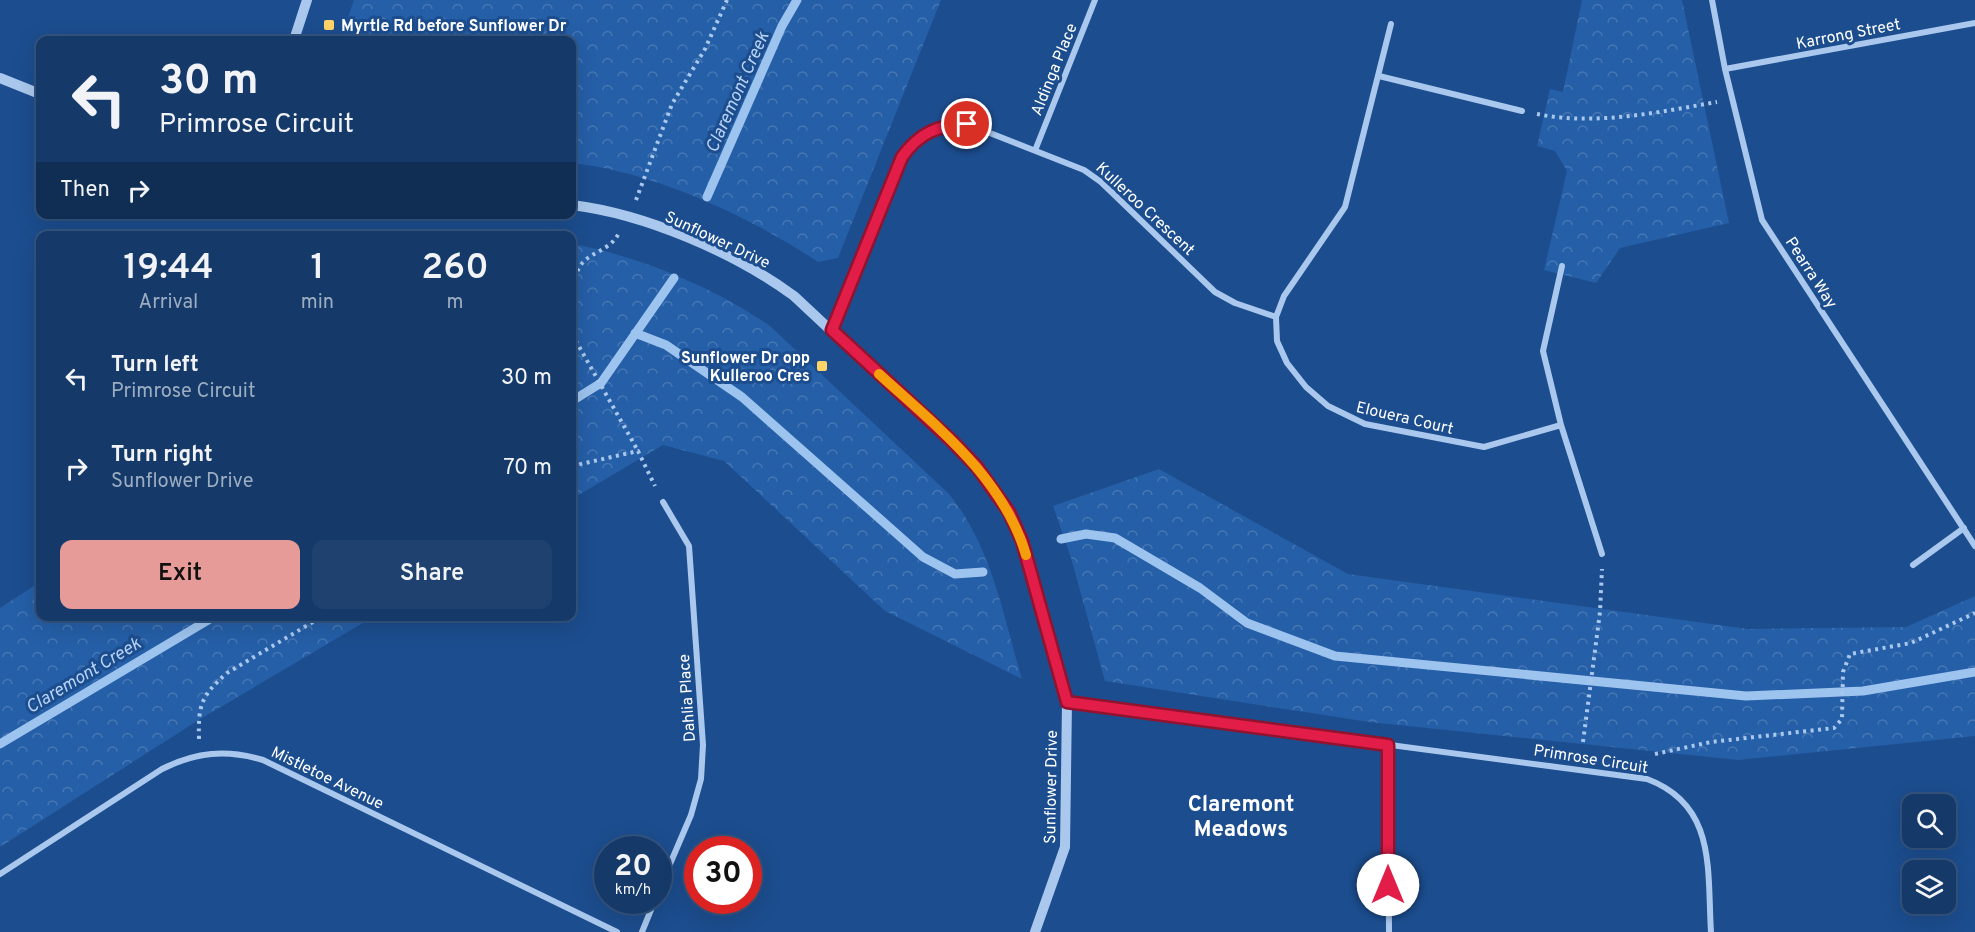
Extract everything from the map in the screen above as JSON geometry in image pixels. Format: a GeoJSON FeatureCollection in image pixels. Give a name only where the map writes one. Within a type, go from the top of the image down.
{"type":"FeatureCollection","features":[{"type":"Feature","properties":{"kind":"street"},"geometry":{"type":"LineString","coordinates":[[295,36],[307,0]]}},
{"type":"Feature","properties":{"kind":"street","name":"Aldinga Place"},"geometry":{"type":"LineString","coordinates":[[1036,148],[1095,0]]}},
{"type":"Feature","properties":{"kind":"street","name":"Pearra Way"},"geometry":{"type":"LineString","coordinates":[[1712,0],[1732,100],[1762,220],[1975,546]]}},
{"type":"Feature","properties":{"kind":"street","name":"Karrong Street"},"geometry":{"type":"LineString","coordinates":[[1725,69],[1975,23]]}},
{"type":"Feature","properties":{"kind":"street"},"geometry":{"type":"LineString","coordinates":[[1276,317],[1294,277],[1331,230],[1345,207],[1391,24]]}},
{"type":"Feature","properties":{"kind":"street"},"geometry":{"type":"LineString","coordinates":[[1379,76],[1522,111]]}},
{"type":"Feature","properties":{"kind":"street"},"geometry":{"type":"LineString","coordinates":[[0,78],[36,92]]}},
{"type":"Feature","properties":{"kind":"street","name":"Kulleroo Crescent"},"geometry":{"type":"LineString","coordinates":[[832,330],[902,157],[921,135],[950,124],[967,124],[1073,163],[1093,175],[1225,299],[1276,317]]}},
{"type":"Feature","properties":{"kind":"street","name":"Sunflower Drive"},"geometry":{"type":"LineString","coordinates":[[576,206],[628,215],[752,268],[794,296],[952,441],[977,467],[1009,512],[1022,541],[1067,702],[1065,847],[1035,932]]}},
{"type":"Feature","properties":{"kind":"street"},"geometry":{"type":"LineString","coordinates":[[1562,266],[1543,351],[1561,425],[1602,554]]}},
{"type":"Feature","properties":{"kind":"street","name":"Elouera Court"},"geometry":{"type":"LineString","coordinates":[[1276,317],[1277,341],[1287,363],[1306,387],[1346,417],[1365,424],[1484,447],[1561,425]]}},
{"type":"Feature","properties":{"kind":"street","name":"Dahlia Place"},"geometry":{"type":"LineString","coordinates":[[663,502],[689,546],[703,745],[701,779],[692,815],[672,860]]}},
{"type":"Feature","properties":{"kind":"street"},"geometry":{"type":"LineString","coordinates":[[1913,565],[1964,528]]}},
{"type":"Feature","properties":{"kind":"street","name":"Primrose Circuit"},"geometry":{"type":"LineString","coordinates":[[1067,702],[1635,776],[1669,788],[1686,805],[1702,831],[1707,855],[1711,932]]}},
{"type":"Feature","properties":{"kind":"street"},"geometry":{"type":"LineString","coordinates":[[1388,745],[1389,932]]}},
{"type":"Feature","properties":{"kind":"street","name":"Mistletoe Avenue"},"geometry":{"type":"LineString","coordinates":[[0,874],[162,769],[200,754],[231,752],[263,760],[617,932]]}},
{"type":"Feature","properties":{"kind":"street"},"geometry":{"type":"LineString","coordinates":[[642,932],[649,914]]}},
{"type":"Feature","properties":{"kind":"path"},"geometry":{"type":"LineString","coordinates":[[576,276],[581,264],[613,244],[641,192],[672,104],[705,50],[727,0]]}},
{"type":"Feature","properties":{"kind":"path"},"geometry":{"type":"LineString","coordinates":[[1522,111],[1559,119],[1638,116],[1732,100]]}},
{"type":"Feature","properties":{"kind":"path"},"geometry":{"type":"LineString","coordinates":[[576,341],[638,451],[663,502]]}},
{"type":"Feature","properties":{"kind":"path"},"geometry":{"type":"LineString","coordinates":[[576,465],[638,451]]}},
{"type":"Feature","properties":{"kind":"path"},"geometry":{"type":"LineString","coordinates":[[1583,742],[1600,612],[1602,554]]}},
{"type":"Feature","properties":{"kind":"path"},"geometry":{"type":"LineString","coordinates":[[1655,754],[1711,742],[1834,728],[1842,719],[1843,672],[1850,654],[1911,643],[1975,614]]}},
{"type":"Feature","properties":{"kind":"path"},"geometry":{"type":"LineString","coordinates":[[200,754],[198,712],[206,693],[227,673],[315,621]]}},
{"type":"Feature","properties":{"kind":"green space"},"geometry":{"type":"Polygon","coordinates":[[[354,0],[941,0],[838,258],[818,262],[762,228],[700,199],[635,176],[576,164],[576,36],[341,36],[354,0]]]}},
{"type":"Feature","properties":{"kind":"green space"},"geometry":{"type":"Polygon","coordinates":[[[1582,0],[1682,0],[1729,223],[1620,248],[1596,283],[1544,270],[1567,171],[1555,151],[1537,146],[1550,89],[1563,92],[1582,0]]]}},
{"type":"Feature","properties":{"kind":"green space"},"geometry":{"type":"Polygon","coordinates":[[[576,245],[622,256],[675,275],[725,299],[770,326],[949,494],[976,536],[986,559],[1002,606],[1022,679],[885,611],[724,461],[663,445],[576,497],[576,245]]]}},
{"type":"Feature","properties":{"kind":"green space"},"geometry":{"type":"Polygon","coordinates":[[[1159,469],[1348,574],[1748,629],[1906,627],[1975,596],[1975,736],[1738,760],[1369,722],[1105,681],[1071,558],[1053,506],[1159,469]]]}},
{"type":"Feature","properties":{"kind":"green space"},"geometry":{"type":"Polygon","coordinates":[[[36,585],[36,621],[366,621],[197,721],[0,847],[0,608],[36,585]]]}},
{"type":"Feature","properties":{"kind":"waterway","name":"Claremont Creek"},"geometry":{"type":"LineString","coordinates":[[707,197],[782,26],[797,0]]}},
{"type":"Feature","properties":{"kind":"waterway","name":"Claremont Creek"},"geometry":{"type":"LineString","coordinates":[[576,399],[601,383],[674,278]]}},
{"type":"Feature","properties":{"kind":"waterway"},"geometry":{"type":"LineString","coordinates":[[635,333],[666,345],[742,397],[923,557],[955,574],[983,572]]}},
{"type":"Feature","properties":{"kind":"waterway"},"geometry":{"type":"LineString","coordinates":[[1061,539],[1086,534],[1115,538],[1200,588],[1247,623],[1335,656],[1746,696],[1863,691],[1975,672]]}},
{"type":"Feature","properties":{"kind":"waterway","name":"Claremont Creek"},"geometry":{"type":"LineString","coordinates":[[0,744],[207,621]]}},
{"type":"Feature","properties":{"kind":"slow traffic"},"geometry":{"type":"LineString","coordinates":[[879,374],[977,467],[1009,512],[1026,555]]}},
{"type":"Feature","properties":{"kind":"place","name":"Myrtle Rd before Sunflower Dr"},"geometry":{"type":"Point","coordinates":[329,25]}},
{"type":"Feature","properties":{"kind":"place","name":"Sunflower Dr opp Kulleroo Cres"},"geometry":{"type":"Point","coordinates":[822,366]}},
{"type":"Feature","properties":{"kind":"district","name":"Claremont Meadows"},"geometry":{"type":"Point","coordinates":[1241,816]}},
{"type":"Feature","properties":{"kind":"route"},"geometry":{"type":"LineString","coordinates":[[967,124],[950,124],[921,135],[902,157],[832,330],[952,441],[977,467],[1009,512],[1022,541],[1067,702],[1388,745],[1388,885]]}}]}
